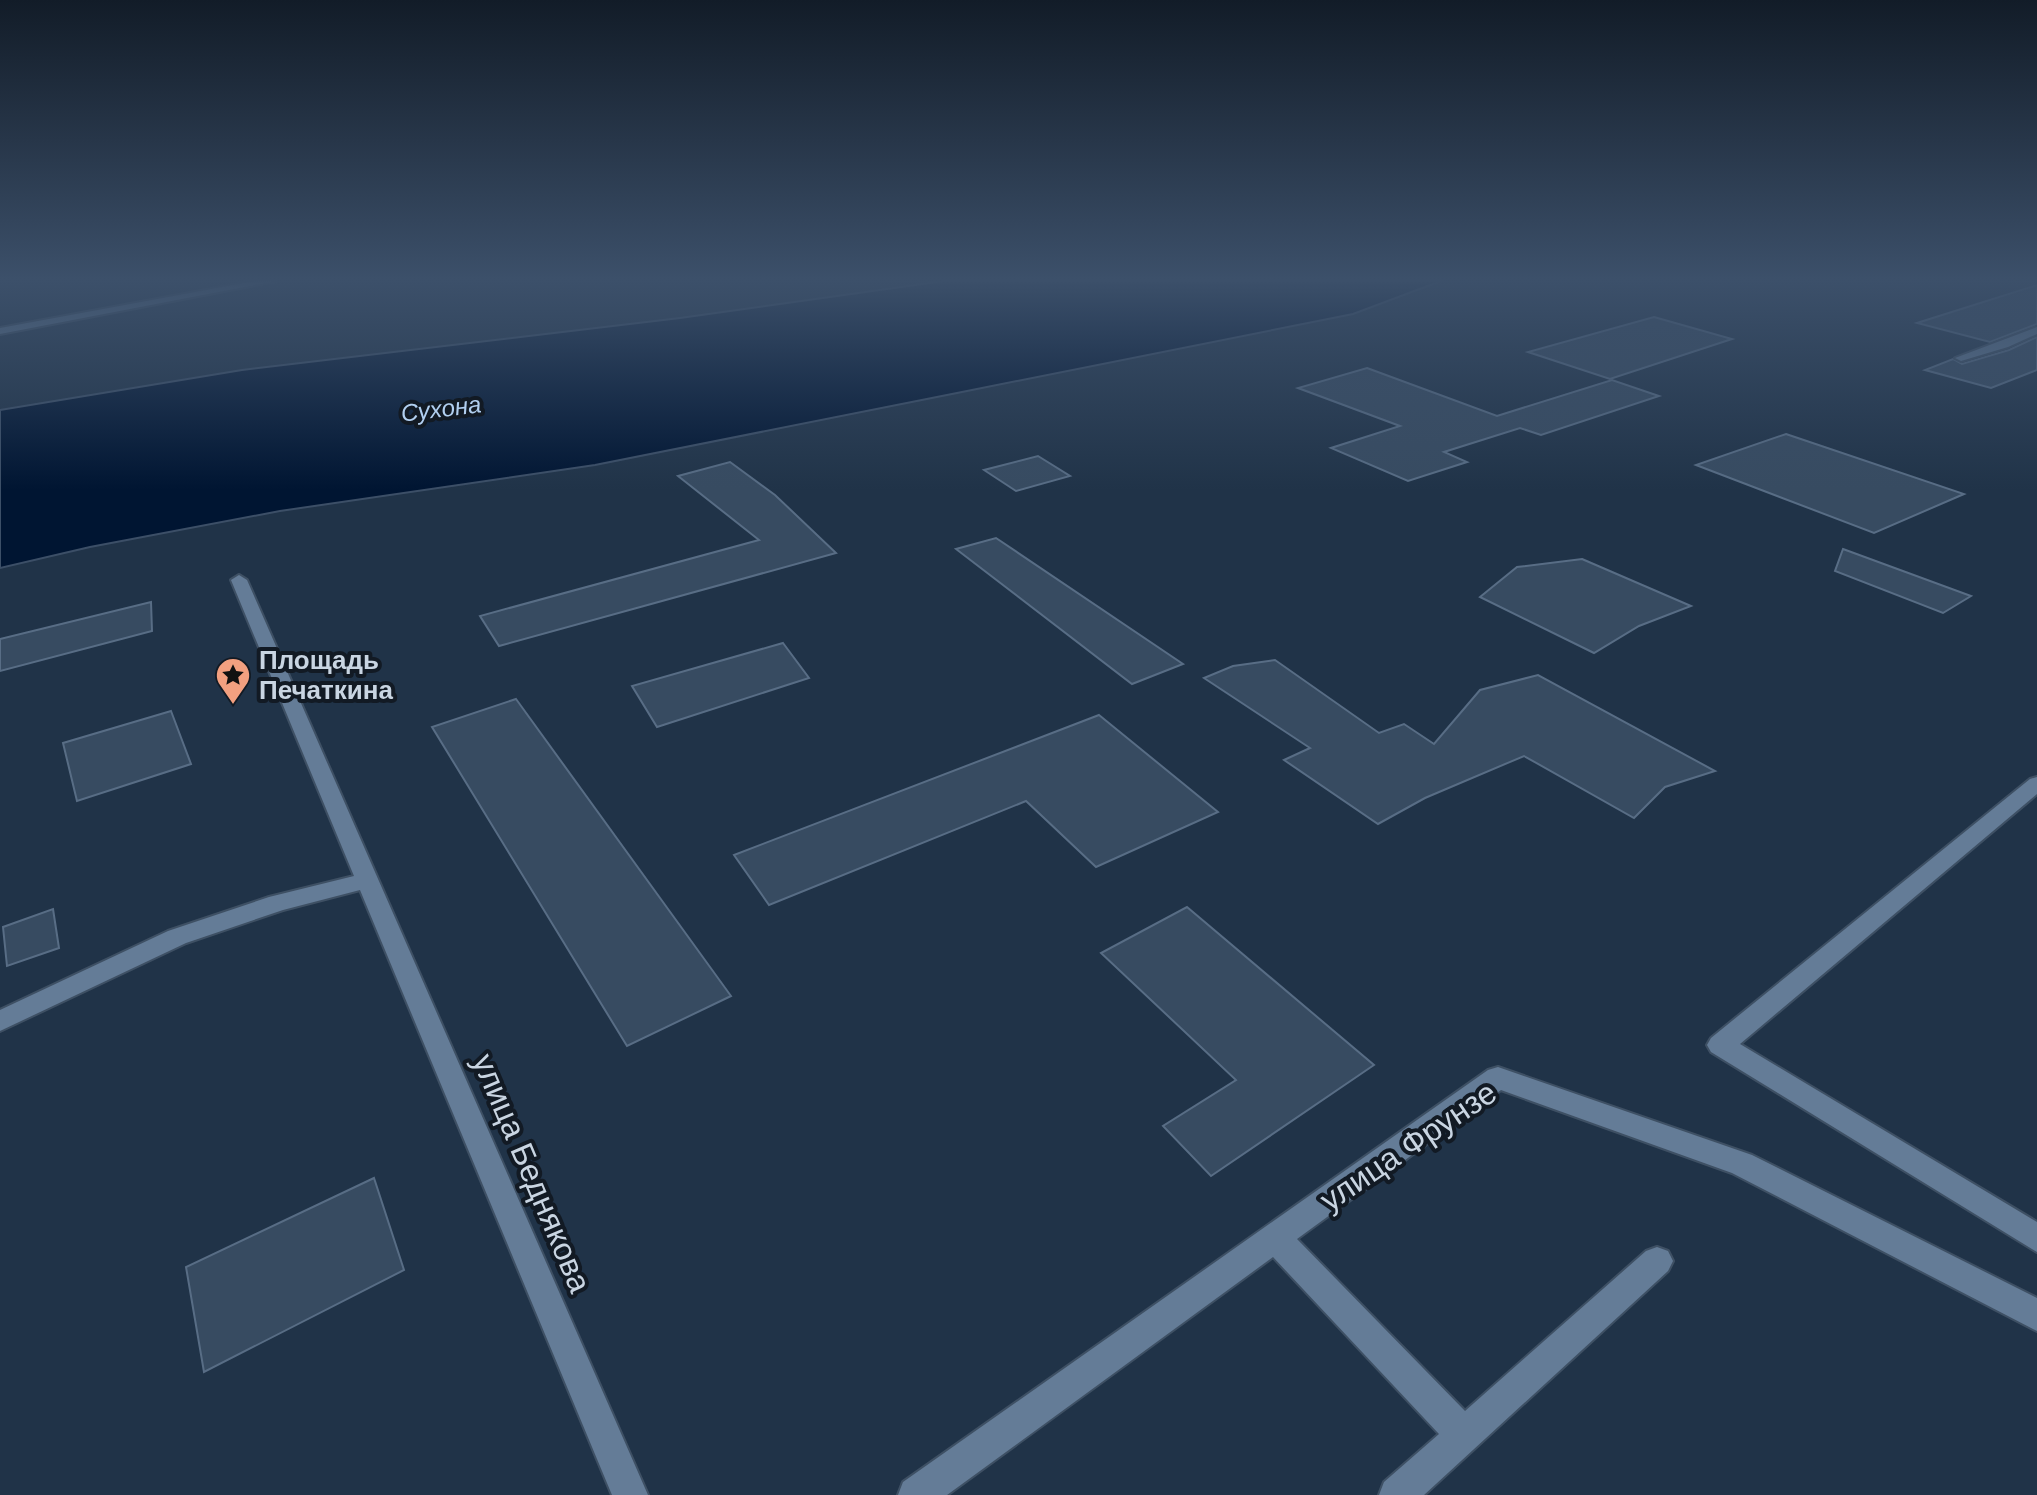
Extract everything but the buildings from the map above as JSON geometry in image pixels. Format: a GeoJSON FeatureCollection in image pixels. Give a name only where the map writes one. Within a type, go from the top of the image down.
{"type":"FeatureCollection","features":[{"type":"Feature","properties":{"kind":"street"},"geometry":{"type":"LineString","coordinates":[[1961,358],[1985,351]]}},
{"type":"Feature","properties":{"kind":"street"},"geometry":{"type":"LineString","coordinates":[[0,1021],[177,937],[277,903],[368,880],[239,580]]}},
{"type":"Feature","properties":{"kind":"street"},"geometry":{"type":"LineString","coordinates":[[2037,783],[1720,1045],[2037,1238]]}},
{"type":"Feature","properties":{"kind":"street","name":"улица Беднякова"},"geometry":{"type":"LineString","coordinates":[[368,880],[630,1495]]}},
{"type":"Feature","properties":{"kind":"street","name":"улица Фрунзе"},"geometry":{"type":"LineString","coordinates":[[916,1495],[1498,1078],[1742,1164],[2037,1315]]}},
{"type":"Feature","properties":{"kind":"street"},"geometry":{"type":"LineString","coordinates":[[1275,1238],[1464,1435]]}},
{"type":"Feature","properties":{"kind":"street"},"geometry":{"type":"LineString","coordinates":[[1397,1495],[1657,1261]]}},
{"type":"Feature","properties":{"kind":"water","name":"Сухона"},"geometry":{"type":"Polygon","coordinates":[[[404,351],[1169,351],[595,465],[280,511],[90,547],[0,568],[0,410],[242,370],[404,351]]]}},
{"type":"Feature","properties":{"kind":"place","name":"Площадь Печаткина"},"geometry":{"type":"Point","coordinates":[233,706]}}]}
